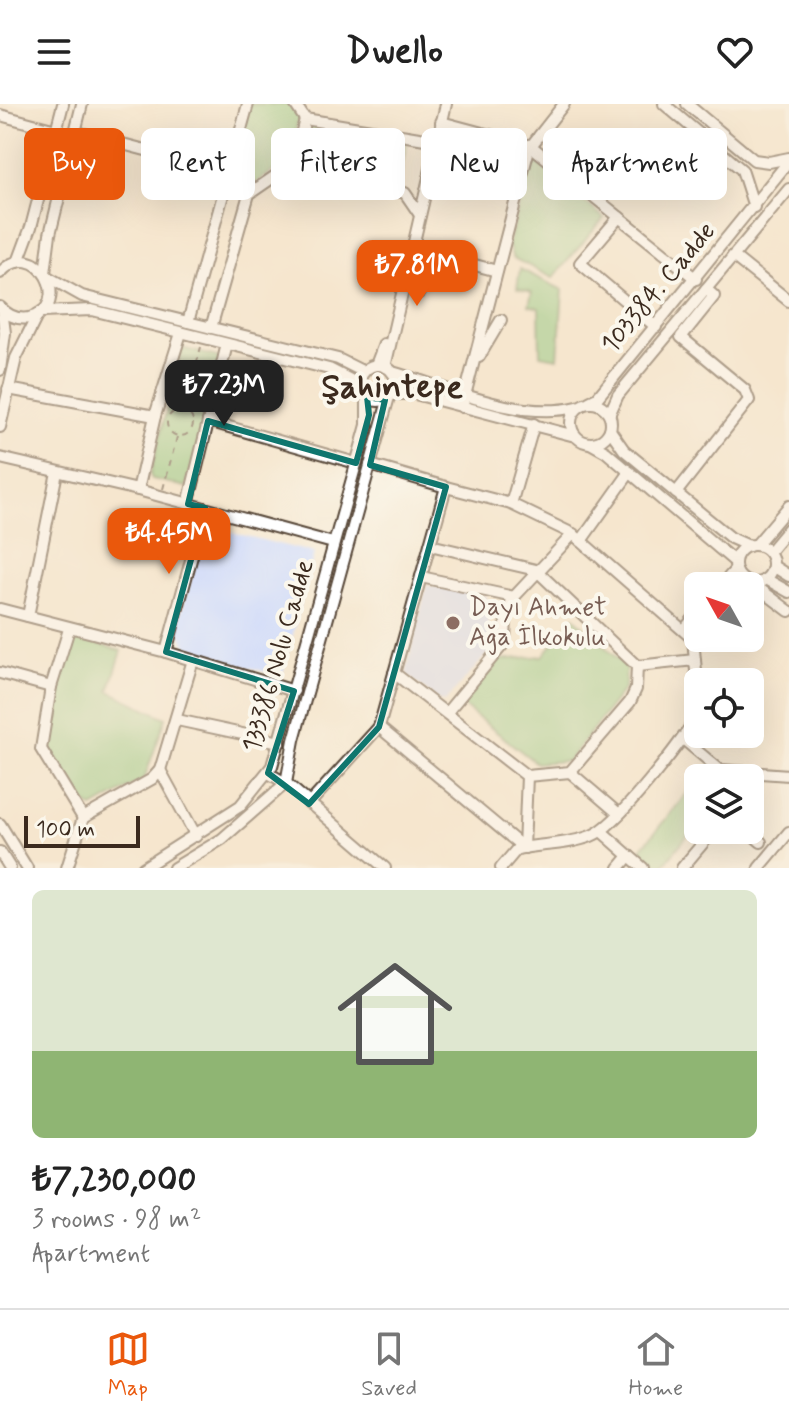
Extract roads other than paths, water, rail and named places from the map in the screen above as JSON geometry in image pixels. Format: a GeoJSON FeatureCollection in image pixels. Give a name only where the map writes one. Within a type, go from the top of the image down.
{"type":"FeatureCollection","features":[{"type":"Feature","properties":{"kind":"street"},"geometry":{"type":"LineString","coordinates":[[57,128],[63,104]]}},
{"type":"Feature","properties":{"kind":"street"},"geometry":{"type":"LineString","coordinates":[[78,128],[82,104]]}},
{"type":"Feature","properties":{"kind":"street"},"geometry":{"type":"LineString","coordinates":[[241,128],[248,104]]}},
{"type":"Feature","properties":{"kind":"street"},"geometry":{"type":"LineString","coordinates":[[295,104],[305,119],[421,138]]}},
{"type":"Feature","properties":{"kind":"street"},"geometry":{"type":"LineString","coordinates":[[440,128],[446,104]]}},
{"type":"Feature","properties":{"kind":"street"},"geometry":{"type":"LineString","coordinates":[[462,407],[531,145],[564,104]]}},
{"type":"Feature","properties":{"kind":"street"},"geometry":{"type":"LineString","coordinates":[[664,104],[742,170],[754,207]]}},
{"type":"Feature","properties":{"kind":"street"},"geometry":{"type":"LineString","coordinates":[[687,104],[754,160],[789,160]]}},
{"type":"Feature","properties":{"kind":"street"},"geometry":{"type":"LineString","coordinates":[[0,115],[49,128]]}},
{"type":"Feature","properties":{"kind":"street"},"geometry":{"type":"LineString","coordinates":[[303,128],[305,119]]}},
{"type":"Feature","properties":{"kind":"street"},"geometry":{"type":"LineString","coordinates":[[441,122],[531,145],[696,279]]}},
{"type":"Feature","properties":{"kind":"street","name":"103384. Cadde"},"geometry":{"type":"LineString","coordinates":[[589,402],[597,398],[696,279],[789,160]]}},
{"type":"Feature","properties":{"kind":"street"},"geometry":{"type":"LineString","coordinates":[[769,552],[731,538],[624,450],[610,430],[610,413],[618,395],[789,189]]}},
{"type":"Feature","properties":{"kind":"street"},"geometry":{"type":"LineString","coordinates":[[405,193],[420,215]]}},
{"type":"Feature","properties":{"kind":"street"},"geometry":{"type":"LineString","coordinates":[[0,273],[9,264],[31,200]]}},
{"type":"Feature","properties":{"kind":"street"},"geometry":{"type":"LineString","coordinates":[[0,427],[16,358],[51,296],[46,275],[50,234],[59,200]]}},
{"type":"Feature","properties":{"kind":"street"},"geometry":{"type":"LineString","coordinates":[[188,322],[221,200]]}},
{"type":"Feature","properties":{"kind":"street"},"geometry":{"type":"LineString","coordinates":[[211,328],[247,200]]}},
{"type":"Feature","properties":{"kind":"street"},"geometry":{"type":"LineString","coordinates":[[390,396],[396,385],[384,368],[423,200]]}},
{"type":"Feature","properties":{"kind":"street"},"geometry":{"type":"LineString","coordinates":[[619,217],[580,263],[656,327]]}},
{"type":"Feature","properties":{"kind":"street"},"geometry":{"type":"LineString","coordinates":[[412,249],[497,271]]}},
{"type":"Feature","properties":{"kind":"street"},"geometry":{"type":"LineString","coordinates":[[419,293],[430,252]]}},
{"type":"Feature","properties":{"kind":"street"},"geometry":{"type":"LineString","coordinates":[[733,256],[789,301]]}},
{"type":"Feature","properties":{"kind":"street"},"geometry":{"type":"LineString","coordinates":[[9,264],[35,264],[46,275],[82,296],[338,359],[364,372],[384,368],[536,412],[577,407],[589,402],[605,407],[610,413]]}},
{"type":"Feature","properties":{"kind":"street"},"geometry":{"type":"LineString","coordinates":[[676,493],[749,400],[745,390],[681,337],[714,296],[706,289]]}},
{"type":"Feature","properties":{"kind":"street"},"geometry":{"type":"LineString","coordinates":[[1,309],[17,318],[39,313],[92,310],[337,371],[360,385],[367,397],[376,401],[390,396],[415,394],[575,436],[630,472],[739,572]]}},
{"type":"Feature","properties":{"kind":"street"},"geometry":{"type":"LineString","coordinates":[[0,370],[5,333],[1,309]]}},
{"type":"Feature","properties":{"kind":"street"},"geometry":{"type":"LineString","coordinates":[[474,366],[501,320]]}},
{"type":"Feature","properties":{"kind":"street"},"geometry":{"type":"LineString","coordinates":[[138,490],[155,416],[181,333]]}},
{"type":"Feature","properties":{"kind":"street"},"geometry":{"type":"LineString","coordinates":[[188,504],[227,344]]}},
{"type":"Feature","properties":{"kind":"street"},"geometry":{"type":"LineString","coordinates":[[360,385],[364,372]]}},
{"type":"Feature","properties":{"kind":"street"},"geometry":{"type":"LineString","coordinates":[[8,389],[155,416]]}},
{"type":"Feature","properties":{"kind":"street","name":"133386 Nolu Cadde"},"geometry":{"type":"LineString","coordinates":[[174,868],[222,839],[286,783],[294,740],[390,396]]}},
{"type":"Feature","properties":{"kind":"street","name":"133386 Nolu Cadde"},"geometry":{"type":"LineString","coordinates":[[143,868],[240,806],[268,773],[280,742],[369,415],[367,397]]}},
{"type":"Feature","properties":{"kind":"street"},"geometry":{"type":"LineString","coordinates":[[575,436],[570,421],[577,407]]}},
{"type":"Feature","properties":{"kind":"street"},"geometry":{"type":"LineString","coordinates":[[208,421],[356,463]]}},
{"type":"Feature","properties":{"kind":"street"},"geometry":{"type":"LineString","coordinates":[[511,504],[534,424]]}},
{"type":"Feature","properties":{"kind":"street"},"geometry":{"type":"LineString","coordinates":[[590,443],[598,442],[610,430]]}},
{"type":"Feature","properties":{"kind":"street"},"geometry":{"type":"LineString","coordinates":[[0,458],[138,490],[333,543]]}},
{"type":"Feature","properties":{"kind":"street"},"geometry":{"type":"LineString","coordinates":[[370,465],[511,504],[577,537],[684,630]]}},
{"type":"Feature","properties":{"kind":"street"},"geometry":{"type":"LineString","coordinates":[[28,616],[57,472]]}},
{"type":"Feature","properties":{"kind":"street"},"geometry":{"type":"LineString","coordinates":[[448,711],[505,642],[506,616],[514,597],[536,570],[577,537],[630,472]]}},
{"type":"Feature","properties":{"kind":"street"},"geometry":{"type":"LineString","coordinates":[[309,804],[379,727],[446,487]]}},
{"type":"Feature","properties":{"kind":"street"},"geometry":{"type":"LineString","coordinates":[[731,572],[742,549],[752,545],[789,506]]}},
{"type":"Feature","properties":{"kind":"street"},"geometry":{"type":"LineString","coordinates":[[166,652],[205,508]]}},
{"type":"Feature","properties":{"kind":"street"},"geometry":{"type":"LineString","coordinates":[[769,552],[789,528]]}},
{"type":"Feature","properties":{"kind":"street"},"geometry":{"type":"LineString","coordinates":[[394,673],[448,711],[527,776],[570,772],[630,702],[636,689],[637,666],[536,570],[430,545]]}},
{"type":"Feature","properties":{"kind":"street"},"geometry":{"type":"LineString","coordinates":[[769,552],[773,566],[789,576]]}},
{"type":"Feature","properties":{"kind":"street"},"geometry":{"type":"LineString","coordinates":[[773,566],[766,579],[789,592]]}},
{"type":"Feature","properties":{"kind":"street"},"geometry":{"type":"LineString","coordinates":[[421,577],[514,597]]}},
{"type":"Feature","properties":{"kind":"street"},"geometry":{"type":"LineString","coordinates":[[764,595],[789,611]]}},
{"type":"Feature","properties":{"kind":"street"},"geometry":{"type":"LineString","coordinates":[[0,609],[166,652],[294,691]]}},
{"type":"Feature","properties":{"kind":"street"},"geometry":{"type":"LineString","coordinates":[[69,629],[51,687],[41,749],[83,818]]}},
{"type":"Feature","properties":{"kind":"street"},"geometry":{"type":"LineString","coordinates":[[695,652],[696,668]]}},
{"type":"Feature","properties":{"kind":"street"},"geometry":{"type":"LineString","coordinates":[[67,868],[83,818],[152,779],[160,770],[193,660]]}},
{"type":"Feature","properties":{"kind":"street"},"geometry":{"type":"LineString","coordinates":[[637,666],[695,660]]}},
{"type":"Feature","properties":{"kind":"street"},"geometry":{"type":"LineString","coordinates":[[0,673],[51,687]]}},
{"type":"Feature","properties":{"kind":"street"},"geometry":{"type":"LineString","coordinates":[[177,720],[280,742]]}},
{"type":"Feature","properties":{"kind":"street"},"geometry":{"type":"LineString","coordinates":[[379,727],[524,848]]}},
{"type":"Feature","properties":{"kind":"street"},"geometry":{"type":"LineString","coordinates":[[508,866],[517,849],[579,839],[601,831],[683,739],[720,770],[789,775]]}},
{"type":"Feature","properties":{"kind":"street"},"geometry":{"type":"LineString","coordinates":[[160,770],[196,836]]}},
{"type":"Feature","properties":{"kind":"street"},"geometry":{"type":"LineString","coordinates":[[570,772],[619,814]]}},
{"type":"Feature","properties":{"kind":"street"},"geometry":{"type":"LineString","coordinates":[[268,773],[286,783],[385,868]]}},
{"type":"Feature","properties":{"kind":"street"},"geometry":{"type":"LineString","coordinates":[[524,848],[527,776]]}},
{"type":"Feature","properties":{"kind":"street"},"geometry":{"type":"LineString","coordinates":[[0,824],[27,868]]}},
{"type":"Feature","properties":{"kind":"street"},"geometry":{"type":"LineString","coordinates":[[601,831],[643,868]]}},
{"type":"Feature","properties":{"kind":"street"},"geometry":{"type":"LineString","coordinates":[[759,868],[789,832]]}},
{"type":"Feature","properties":{"kind":"street"},"geometry":{"type":"LineString","coordinates":[[687,866],[704,844]]}},
{"type":"Feature","properties":{"kind":"street"},"geometry":{"type":"LineString","coordinates":[[0,852],[10,868]]}},
{"type":"Feature","properties":{"kind":"street"},"geometry":{"type":"LineString","coordinates":[[619,868],[629,856]]}},
{"type":"Feature","properties":{"kind":"place","name":"Dayı Ahmet Ağa İlkokulu"},"geometry":{"type":"Point","coordinates":[453,623]}},
{"type":"Feature","properties":{"kind":"district","name":"Şahintepe"},"geometry":{"type":"Point","coordinates":[392,387]}}]}
